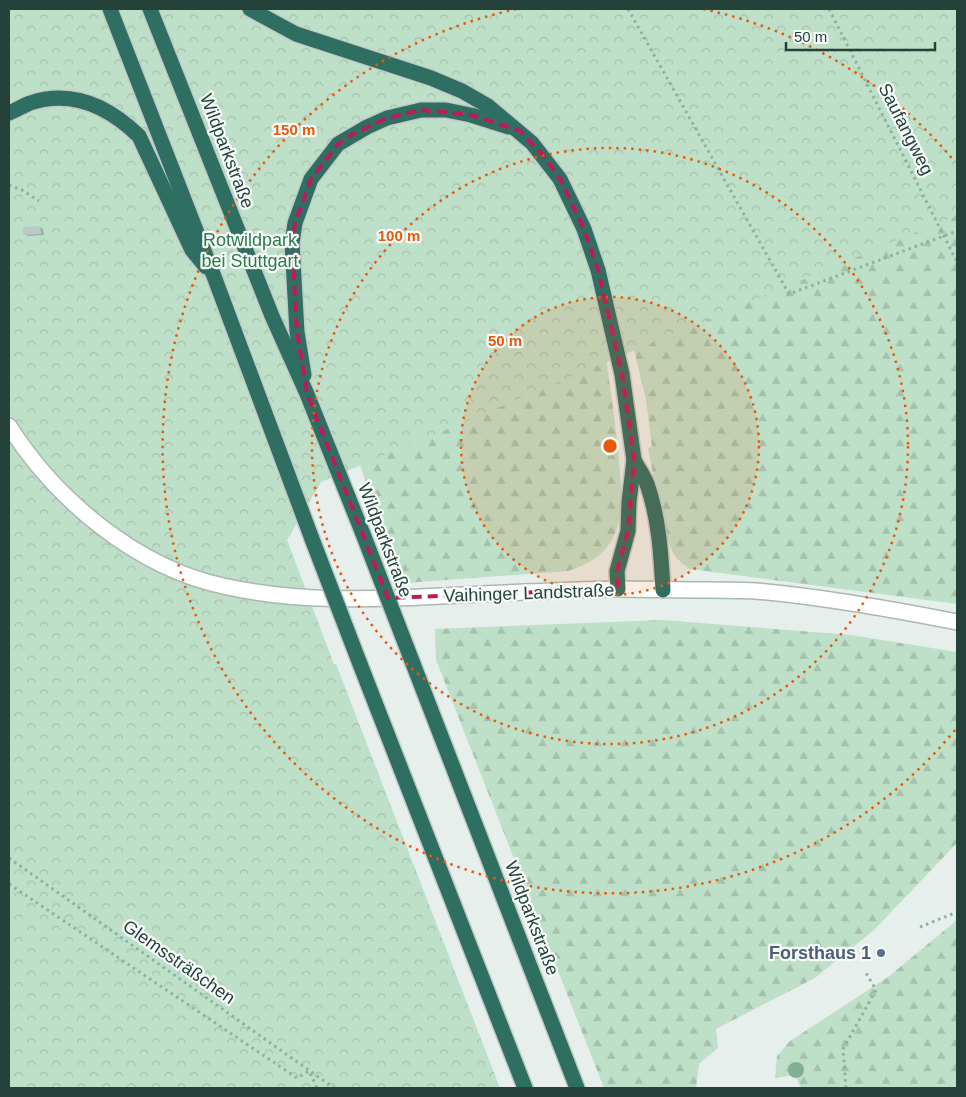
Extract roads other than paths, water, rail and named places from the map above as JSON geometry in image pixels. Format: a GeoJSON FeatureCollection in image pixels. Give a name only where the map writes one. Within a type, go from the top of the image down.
{"type":"FeatureCollection","features":[{"type":"Feature","properties":{"kind":"highway"},"geometry":{"type":"LineString","coordinates":[[110,9],[216,279],[312,539],[525,1088]]}},
{"type":"Feature","properties":{"kind":"highway","name":"Wildparkstraße"},"geometry":{"type":"LineString","coordinates":[[150,9],[272,316],[307,394],[363,534],[578,1088]]}},
{"type":"Feature","properties":{"kind":"highway"},"geometry":{"type":"LineString","coordinates":[[250,9],[296,34],[431,78],[462,91],[488,106],[520,131],[542,154],[560,180],[584,229],[598,270],[622,374],[634,460],[628,531],[617,571],[618,589]]}},
{"type":"Feature","properties":{"kind":"highway"},"geometry":{"type":"LineString","coordinates":[[9,113],[46,99],[64,99],[84,101],[115,116],[139,136],[192,250],[216,279]]}},
{"type":"Feature","properties":{"kind":"highway"},"geometry":{"type":"LineString","coordinates":[[307,394],[297,332],[292,243],[295,223],[302,202],[311,180],[324,160],[338,144],[367,126],[387,118],[421,110],[446,110],[471,115],[520,131]]}},
{"type":"Feature","properties":{"kind":"highway"},"geometry":{"type":"LineString","coordinates":[[634,460],[646,484],[654,512],[661,546],[663,590]]}},
{"type":"Feature","properties":{"kind":"street","name":"Vaihinger Landstraße"},"geometry":{"type":"LineString","coordinates":[[9,426],[40,469],[62,494],[85,515],[129,545],[168,567],[200,580],[222,586],[298,598],[361,599],[618,589],[754,591],[877,606],[957,622]]}},
{"type":"Feature","properties":{"kind":"place","name":"Forsthaus 1"},"geometry":{"type":"Point","coordinates":[881,953]}},
{"type":"Feature","properties":{"kind":"park label","name":"Rotwildpark bei Stuttgart"},"geometry":{"type":"Point","coordinates":[250,250]}}]}
